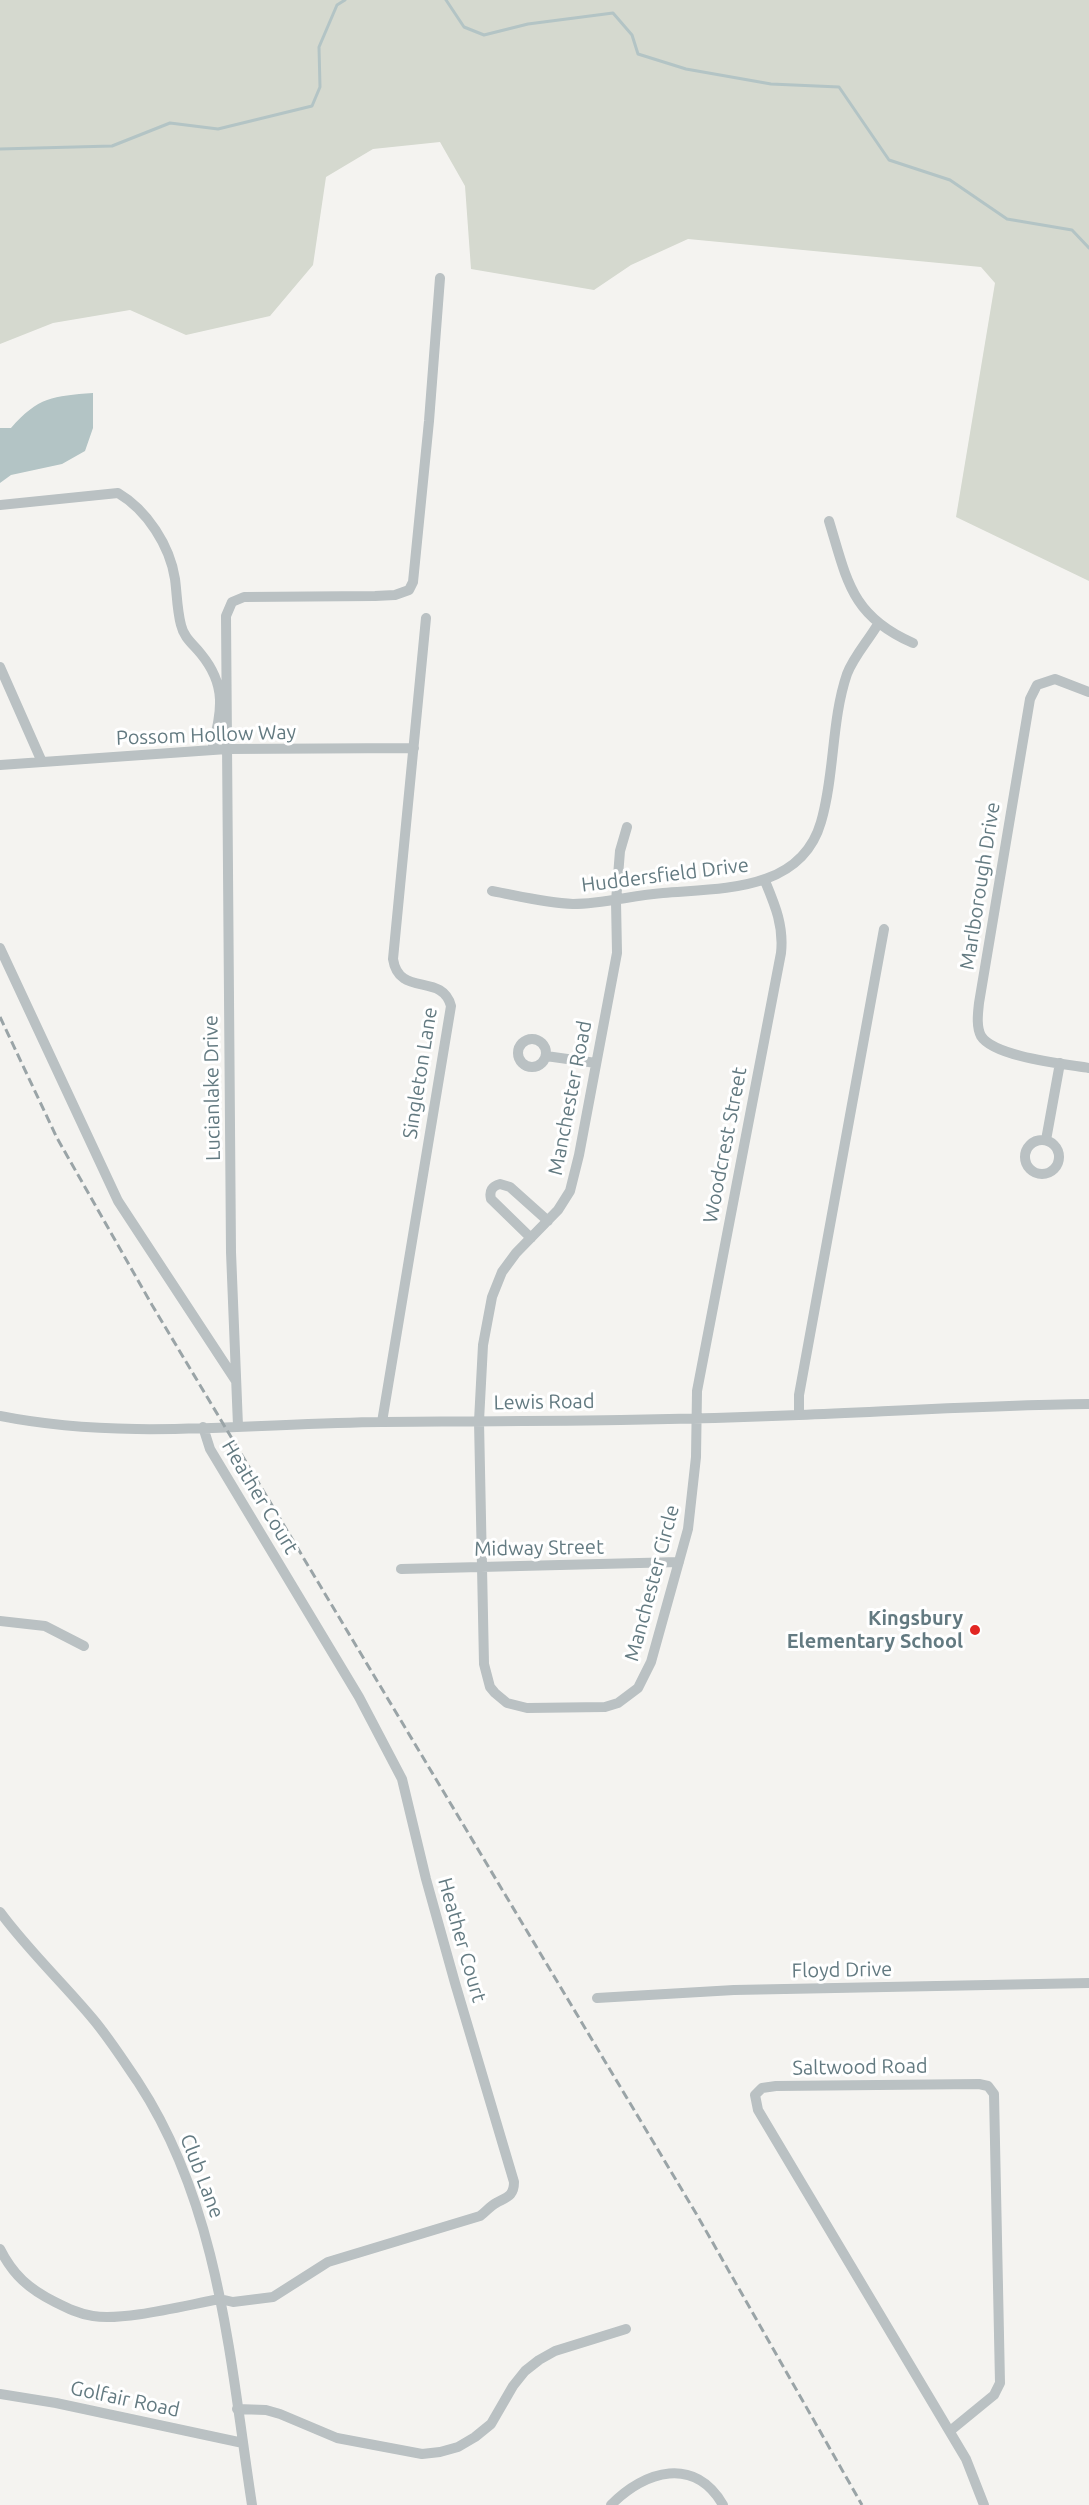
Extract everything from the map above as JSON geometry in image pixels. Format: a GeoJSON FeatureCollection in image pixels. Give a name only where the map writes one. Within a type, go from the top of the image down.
{"type":"FeatureCollection","features":[{"type":"Feature","properties":{"kind":"street","name":"Lucianlake Drive"},"geometry":{"type":"LineString","coordinates":[[238,1426],[231,1252],[226,616],[232,602],[244,597],[395,595],[409,590],[413,582],[429,422],[440,278]]}},
{"type":"Feature","properties":{"kind":"street"},"geometry":{"type":"LineString","coordinates":[[0,505],[118,493],[145,514],[168,554],[185,635],[210,666],[218,680],[221,696],[220,718],[212,750]]}},
{"type":"Feature","properties":{"kind":"street"},"geometry":{"type":"LineString","coordinates":[[830,520],[846,576],[856,597],[878,624],[913,643]]}},
{"type":"Feature","properties":{"kind":"street","name":"Singleton Lane"},"geometry":{"type":"LineString","coordinates":[[382,1422],[451,1006],[446,995],[440,990],[402,979],[394,968],[393,959],[426,618]]}},
{"type":"Feature","properties":{"kind":"street","name":"Huddersfield Drive"},"geometry":{"type":"LineString","coordinates":[[492,891],[564,903],[616,901],[649,894],[740,887],[765,881],[799,859],[812,844],[821,822],[843,689],[852,663],[878,624]]}},
{"type":"Feature","properties":{"kind":"street"},"geometry":{"type":"LineString","coordinates":[[0,667],[42,762]]}},
{"type":"Feature","properties":{"kind":"street","name":"Marlborough Drive"},"geometry":{"type":"LineString","coordinates":[[1089,692],[1055,679],[1037,685],[1030,699],[978,1016],[979,1031],[988,1044],[1006,1051],[1089,1068]]}},
{"type":"Feature","properties":{"kind":"street","name":"Possom Hollow Way"},"geometry":{"type":"LineString","coordinates":[[0,765],[227,749],[414,748]]}},
{"type":"Feature","properties":{"kind":"street","name":"Manchester Road"},"geometry":{"type":"LineString","coordinates":[[479,1421],[480,1372],[492,1297],[508,1262],[548,1221],[570,1191],[579,1155],[617,953],[616,901],[620,851],[627,827]]}},
{"type":"Feature","properties":{"kind":"street","name":"Woodcrest Street"},"geometry":{"type":"LineString","coordinates":[[695,1418],[701,1370],[782,939],[780,919],[765,881]]}},
{"type":"Feature","properties":{"kind":"street"},"geometry":{"type":"LineString","coordinates":[[798,1415],[799,1395],[884,929]]}},
{"type":"Feature","properties":{"kind":"street"},"geometry":{"type":"LineString","coordinates":[[0,948],[118,1201],[236,1381]]}},
{"type":"Feature","properties":{"kind":"street"},"geometry":{"type":"LineString","coordinates":[[546,1056],[596,1063]]}},
{"type":"Feature","properties":{"kind":"street"},"geometry":{"type":"LineString","coordinates":[[1046,1140],[1060,1063]]}},
{"type":"Feature","properties":{"kind":"street"},"geometry":{"type":"LineString","coordinates":[[531,1238],[491,1199],[491,1190],[494,1186],[505,1184],[548,1221]]}},
{"type":"Feature","properties":{"kind":"street","name":"Lewis Road"},"geometry":{"type":"LineString","coordinates":[[0,1416],[86,1428],[203,1427],[695,1418],[999,1405],[1089,1404]]}},
{"type":"Feature","properties":{"kind":"street","name":"Manchester Circle"},"geometry":{"type":"LineString","coordinates":[[479,1421],[484,1664],[490,1686],[507,1703],[527,1708],[605,1707],[629,1696],[644,1679],[679,1562],[692,1508],[696,1457],[695,1418]]}},
{"type":"Feature","properties":{"kind":"street","name":"Heather Court"},"geometry":{"type":"LineString","coordinates":[[203,1427],[210,1449],[359,1697],[402,1779],[435,1914],[511,2172],[514,2189],[509,2198],[494,2204],[480,2216],[328,2262],[273,2297],[232,2302],[220,2299]]}},
{"type":"Feature","properties":{"kind":"street","name":"Midway Street"},"geometry":{"type":"LineString","coordinates":[[400,1569],[679,1562]]}},
{"type":"Feature","properties":{"kind":"street"},"geometry":{"type":"LineString","coordinates":[[0,1621],[45,1626],[84,1646]]}},
{"type":"Feature","properties":{"kind":"street","name":"Club Lane"},"geometry":{"type":"LineString","coordinates":[[0,1912],[94,2020],[150,2102],[189,2186],[208,2247],[220,2299],[252,2505]]}},
{"type":"Feature","properties":{"kind":"street","name":"Floyd Drive"},"geometry":{"type":"LineString","coordinates":[[597,1998],[734,1990],[1089,1983]]}},
{"type":"Feature","properties":{"kind":"street","name":"Saltwood Road"},"geometry":{"type":"LineString","coordinates":[[950,2431],[994,2395],[1000,2383],[994,2094],[988,2086],[979,2084],[762,2088],[755,2095],[758,2110],[950,2431],[974,2474],[984,2505]]}},
{"type":"Feature","properties":{"kind":"street"},"geometry":{"type":"LineString","coordinates":[[0,2249],[15,2274],[33,2291],[76,2312],[92,2316],[123,2315],[220,2299]]}},
{"type":"Feature","properties":{"kind":"street"},"geometry":{"type":"LineString","coordinates":[[237,2409],[266,2410],[280,2414],[337,2438],[422,2454],[441,2452],[458,2447],[491,2424],[513,2386],[525,2371],[539,2360],[555,2351],[626,2329]]}},
{"type":"Feature","properties":{"kind":"street","name":"Golfair Road"},"geometry":{"type":"LineString","coordinates":[[0,2394],[56,2403],[243,2443]]}},
{"type":"Feature","properties":{"kind":"street"},"geometry":{"type":"LineString","coordinates":[[611,2505],[623,2493],[637,2485],[661,2474],[673,2472],[686,2474],[710,2486],[723,2505]]}},
{"type":"Feature","properties":{"kind":"shaded area"},"geometry":{"type":"Polygon","coordinates":[[[0,0],[1089,0],[1089,581],[956,517],[995,283],[981,267],[688,239],[631,265],[594,290],[471,269],[465,186],[440,142],[373,149],[326,177],[313,265],[270,316],[186,335],[130,310],[53,323],[0,344],[0,0]]]}},
{"type":"Feature","properties":{"kind":"shaded area"},"geometry":{"type":"Polygon","coordinates":[[[93,393],[93,428],[85,451],[62,464],[11,475],[0,483],[0,428],[11,428],[30,410],[47,400],[67,395],[93,393]]]}},
{"type":"Feature","properties":{"kind":"waterway"},"geometry":{"type":"LineString","coordinates":[[0,149],[112,146],[170,123],[218,129],[312,106],[320,87],[319,47],[337,5],[345,0]]}},
{"type":"Feature","properties":{"kind":"waterway"},"geometry":{"type":"LineString","coordinates":[[446,0],[464,27],[484,35],[528,24],[613,13],[632,35],[638,54],[686,69],[771,84],[839,87],[889,160],[950,180],[1007,219],[1072,230],[1089,248]]}},
{"type":"Feature","properties":{"kind":"railway"},"geometry":{"type":"LineString","coordinates":[[0,1017],[57,1138],[152,1305],[697,2215],[862,2505]]}},
{"type":"Feature","properties":{"kind":"place","name":"Kingsbury Elementary School"},"geometry":{"type":"Point","coordinates":[975,1630]}}]}
